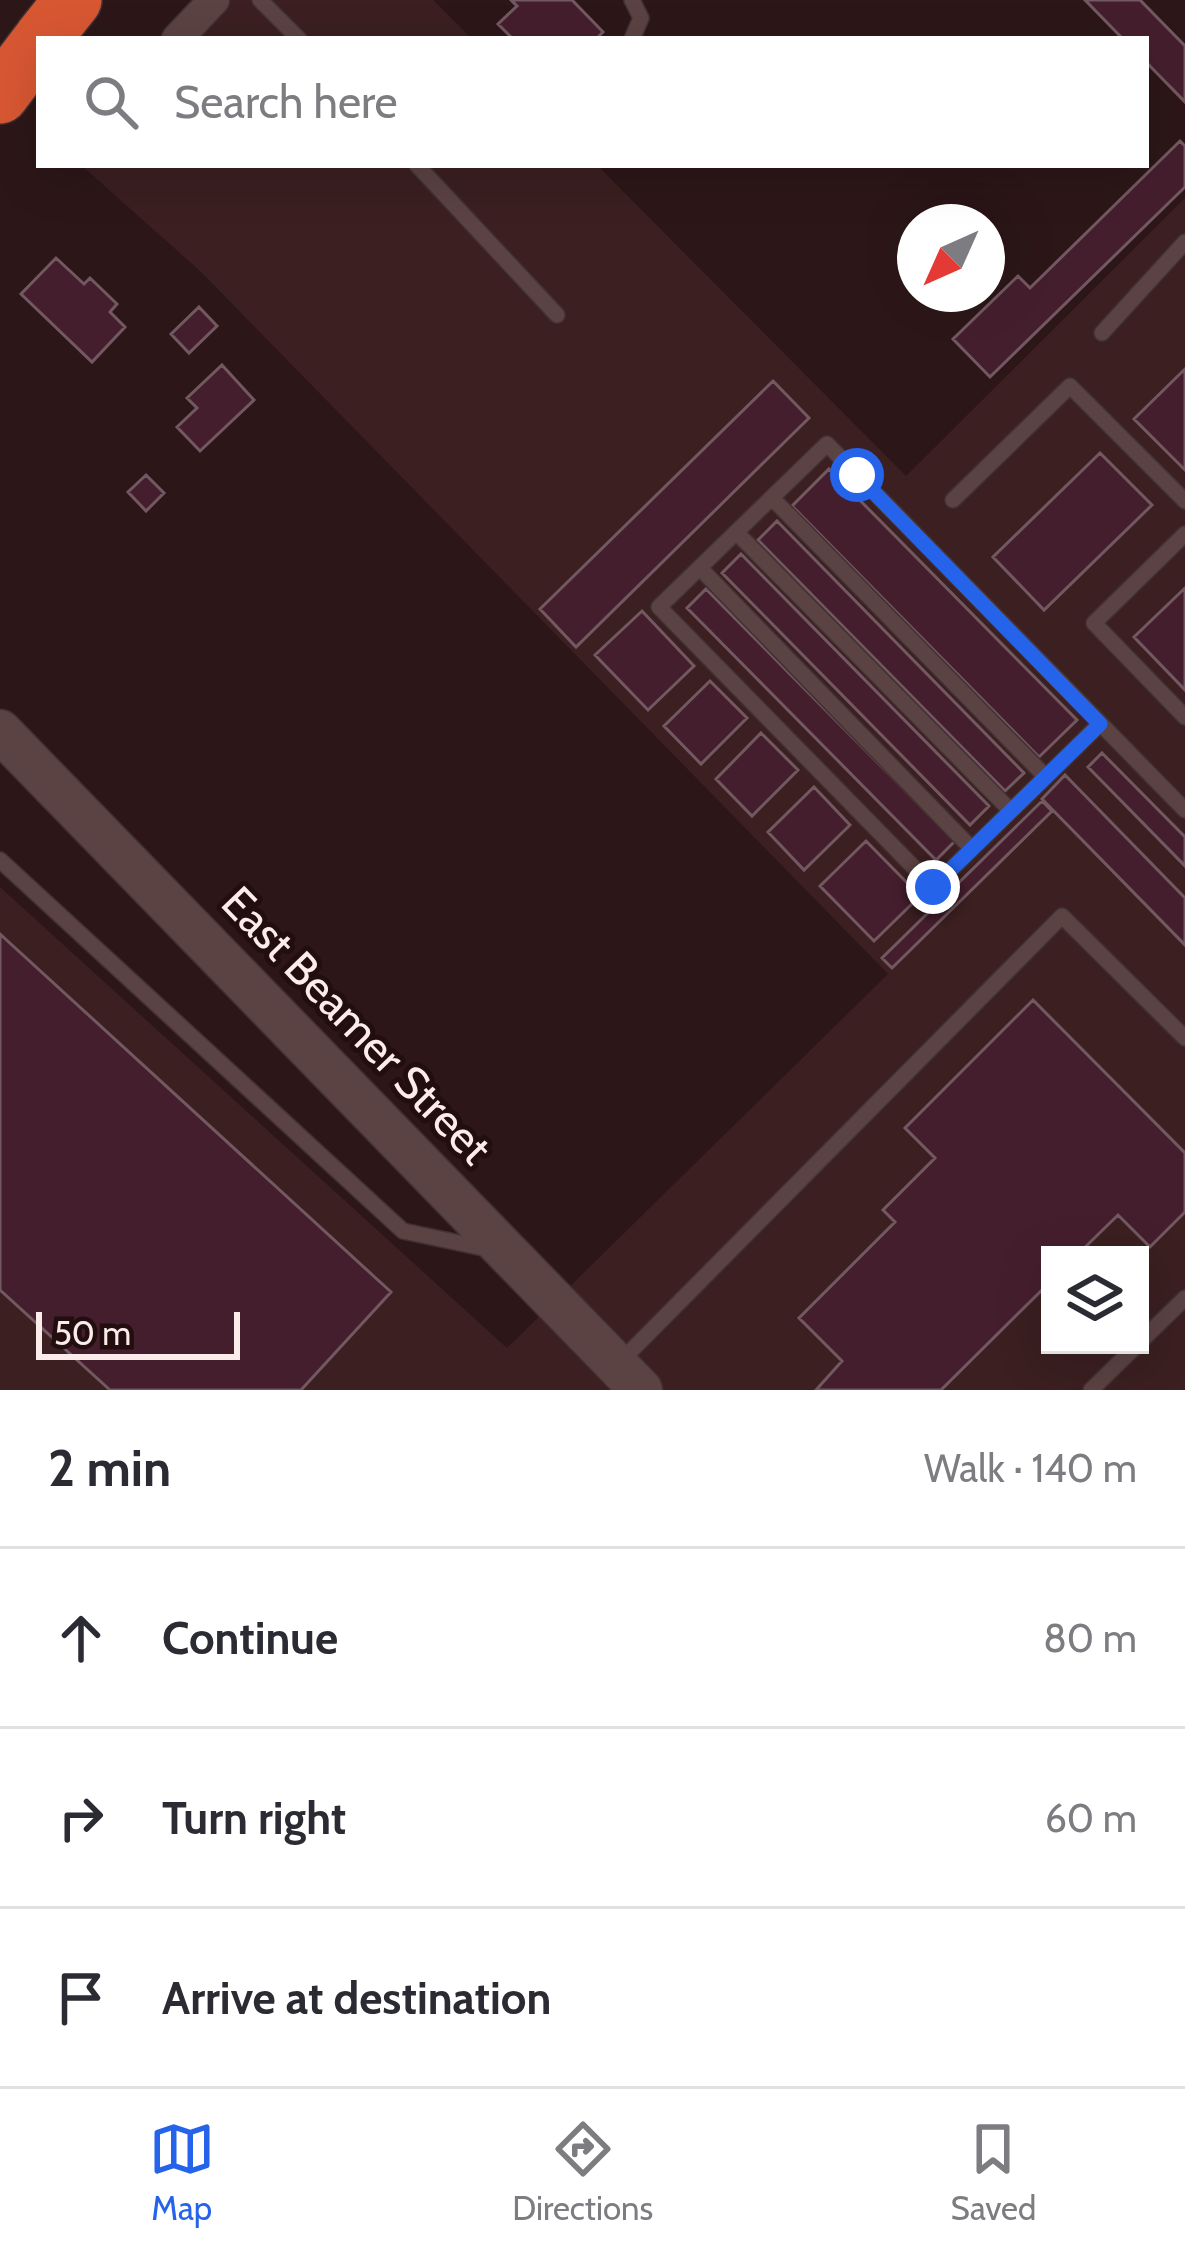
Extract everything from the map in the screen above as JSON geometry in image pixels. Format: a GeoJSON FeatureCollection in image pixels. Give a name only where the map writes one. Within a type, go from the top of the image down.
{"type":"FeatureCollection","features":[{"type":"Feature","properties":{"kind":"highway"},"geometry":{"type":"LineString","coordinates":[[44,36],[73,0]]}},
{"type":"Feature","properties":{"kind":"highway"},"geometry":{"type":"LineString","coordinates":[[0,95],[36,46]]}},
{"type":"Feature","properties":{"kind":"street"},"geometry":{"type":"LineString","coordinates":[[180,36],[214,0]]}},
{"type":"Feature","properties":{"kind":"street","name":"East Beamer Street"},"geometry":{"type":"LineString","coordinates":[[0,731],[630,1382]]}},
{"type":"Feature","properties":{"kind":"lane"},"geometry":{"type":"LineString","coordinates":[[260,0],[295,36]]}},
{"type":"Feature","properties":{"kind":"lane"},"geometry":{"type":"LineString","coordinates":[[632,0],[640,19],[633,36]]}},
{"type":"Feature","properties":{"kind":"lane"},"geometry":{"type":"LineString","coordinates":[[420,168],[557,315]]}},
{"type":"Feature","properties":{"kind":"lane"},"geometry":{"type":"LineString","coordinates":[[1102,333],[1185,242]]}},
{"type":"Feature","properties":{"kind":"lane"},"geometry":{"type":"LineString","coordinates":[[952,500],[1070,386],[1185,501]]}},
{"type":"Feature","properties":{"kind":"lane"},"geometry":{"type":"LineString","coordinates":[[1100,724],[933,887],[659,607],[827,444],[1185,810]]}},
{"type":"Feature","properties":{"kind":"lane"},"geometry":{"type":"LineString","coordinates":[[772,498],[1046,777]]}},
{"type":"Feature","properties":{"kind":"lane"},"geometry":{"type":"LineString","coordinates":[[736,532],[1011,811]]}},
{"type":"Feature","properties":{"kind":"lane"},"geometry":{"type":"LineString","coordinates":[[1185,534],[1094,623],[1185,717]]}},
{"type":"Feature","properties":{"kind":"lane"},"geometry":{"type":"LineString","coordinates":[[700,568],[972,849]]}},
{"type":"Feature","properties":{"kind":"lane"},"geometry":{"type":"LineString","coordinates":[[0,860],[404,1231],[508,1253]]}},
{"type":"Feature","properties":{"kind":"lane"},"geometry":{"type":"LineString","coordinates":[[630,1382],[1062,916],[1185,1038]]}},
{"type":"Feature","properties":{"kind":"lane"},"geometry":{"type":"LineString","coordinates":[[1149,1332],[1185,1298]]}},
{"type":"Feature","properties":{"kind":"lane"},"geometry":{"type":"LineString","coordinates":[[1091,1390],[1127,1354]]}},
{"type":"Feature","properties":{"kind":"shaded area"},"geometry":{"type":"Polygon","coordinates":[[[226,0],[433,0],[469,36],[190,36],[226,0]]]}},
{"type":"Feature","properties":{"kind":"shaded area"},"geometry":{"type":"Polygon","coordinates":[[[84,168],[600,168],[906,476],[1185,198],[1185,1390],[0,1390],[0,887],[507,1348],[888,974],[200,271],[84,168]]]}},
{"type":"Feature","properties":{"kind":"building"},"geometry":{"type":"Polygon","coordinates":[[[511,0],[572,0],[603,32],[599,36],[510,36],[498,24],[517,6],[511,0]]]}},
{"type":"Feature","properties":{"kind":"building"},"geometry":{"type":"Polygon","coordinates":[[[1085,0],[1140,0],[1185,46],[1185,102],[1149,65],[1149,36],[1120,36],[1085,0]]]}},
{"type":"Feature","properties":{"kind":"building"},"geometry":{"type":"Polygon","coordinates":[[[1180,141],[1185,146],[1185,187],[990,377],[953,339],[981,312],[1005,312],[1005,289],[1018,276],[1030,288],[1180,141]]]}},
{"type":"Feature","properties":{"kind":"building"},"geometry":{"type":"Polygon","coordinates":[[[56,258],[84,284],[90,278],[117,304],[110,312],[125,327],[92,362],[21,294],[56,258]]]}},
{"type":"Feature","properties":{"kind":"building"},"geometry":{"type":"Polygon","coordinates":[[[199,307],[217,326],[189,353],[171,334],[199,307]]]}},
{"type":"Feature","properties":{"kind":"building"},"geometry":{"type":"Polygon","coordinates":[[[222,365],[254,400],[200,451],[177,427],[197,408],[187,398],[222,365]]]}},
{"type":"Feature","properties":{"kind":"building"},"geometry":{"type":"Polygon","coordinates":[[[1185,369],[1185,470],[1134,419],[1185,369]]]}},
{"type":"Feature","properties":{"kind":"building"},"geometry":{"type":"Polygon","coordinates":[[[773,381],[809,418],[576,647],[540,609],[773,381]]]}},
{"type":"Feature","properties":{"kind":"building"},"geometry":{"type":"Polygon","coordinates":[[[1100,453],[1152,505],[1044,610],[993,557],[1100,453]]]}},
{"type":"Feature","properties":{"kind":"building"},"geometry":{"type":"Polygon","coordinates":[[[829,469],[1077,720],[1039,757],[792,506],[829,469]]]}},
{"type":"Feature","properties":{"kind":"building"},"geometry":{"type":"Polygon","coordinates":[[[146,475],[164,493],[146,511],[128,492],[146,475]]]}},
{"type":"Feature","properties":{"kind":"building"},"geometry":{"type":"Polygon","coordinates":[[[777,521],[1024,773],[1005,791],[758,540],[777,521]]]}},
{"type":"Feature","properties":{"kind":"building"},"geometry":{"type":"Polygon","coordinates":[[[741,554],[989,806],[970,825],[722,573],[741,554]]]}},
{"type":"Feature","properties":{"kind":"building"},"geometry":{"type":"Polygon","coordinates":[[[1185,588],[1185,690],[1134,637],[1185,588]]]}},
{"type":"Feature","properties":{"kind":"building"},"geometry":{"type":"Polygon","coordinates":[[[706,589],[955,841],[936,860],[687,608],[706,589]]]}},
{"type":"Feature","properties":{"kind":"building"},"geometry":{"type":"Polygon","coordinates":[[[642,611],[694,666],[648,710],[595,655],[642,611]]]}},
{"type":"Feature","properties":{"kind":"building"},"geometry":{"type":"Polygon","coordinates":[[[710,681],[747,718],[701,764],[664,726],[710,681]]]}},
{"type":"Feature","properties":{"kind":"building"},"geometry":{"type":"Polygon","coordinates":[[[761,733],[798,770],[752,816],[716,779],[761,733]]]}},
{"type":"Feature","properties":{"kind":"building"},"geometry":{"type":"Polygon","coordinates":[[[1102,753],[1185,837],[1185,866],[1088,767],[1102,753]]]}},
{"type":"Feature","properties":{"kind":"building"},"geometry":{"type":"Polygon","coordinates":[[[1065,775],[1185,898],[1185,945],[1042,799],[1065,775]]]}},
{"type":"Feature","properties":{"kind":"building"},"geometry":{"type":"Polygon","coordinates":[[[814,787],[850,825],[804,870],[768,832],[814,787]]]}},
{"type":"Feature","properties":{"kind":"building"},"geometry":{"type":"Polygon","coordinates":[[[1042,801],[1052,811],[892,968],[882,958],[1042,801]]]}},
{"type":"Feature","properties":{"kind":"building"},"geometry":{"type":"Polygon","coordinates":[[[866,841],[920,896],[874,941],[820,886],[866,841]]]}},
{"type":"Feature","properties":{"kind":"building"},"geometry":{"type":"Polygon","coordinates":[[[0,934],[391,1292],[301,1390],[110,1390],[0,1290],[0,934]]]}},
{"type":"Feature","properties":{"kind":"building"},"geometry":{"type":"Polygon","coordinates":[[[1033,1000],[1185,1153],[1185,1212],[1150,1247],[1118,1215],[1086,1246],[1041,1246],[1041,1291],[941,1390],[816,1390],[842,1361],[799,1318],[895,1222],[883,1210],[935,1158],[905,1128],[1033,1000]]]}},
{"type":"Feature","properties":{"kind":"route"},"geometry":{"type":"LineString","coordinates":[[857,475],[1100,724],[933,887]]}}]}
